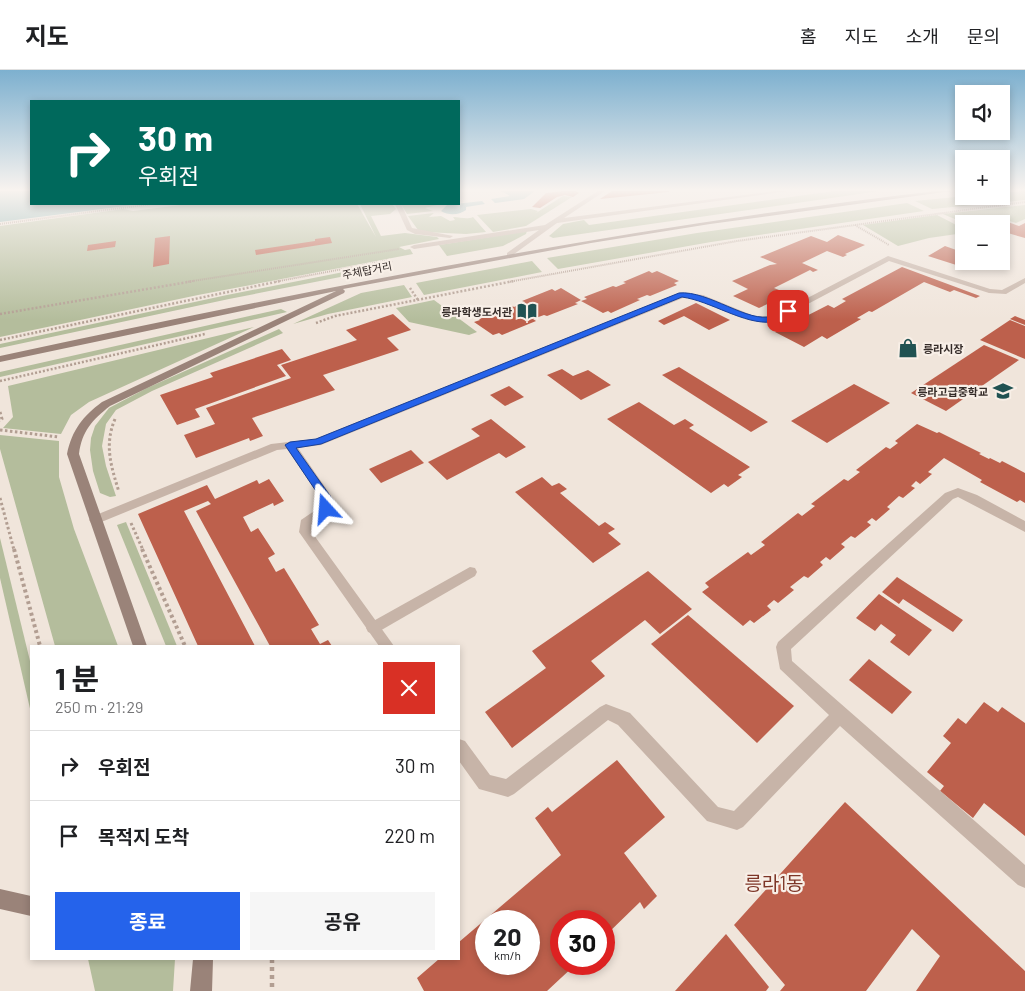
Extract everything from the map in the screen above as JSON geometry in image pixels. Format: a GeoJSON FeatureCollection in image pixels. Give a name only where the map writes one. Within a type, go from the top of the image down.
{"type":"FeatureCollection","features":[{"type":"Feature","properties":{"kind":"main road","name":"주체탑거리"},"geometry":{"type":"LineString","coordinates":[[0,359],[354,284],[631,234]]}},
{"type":"Feature","properties":{"kind":"main road"},"geometry":{"type":"LineString","coordinates":[[140,645],[94,520],[73,454],[76,435],[86,420],[106,404],[281,322],[354,284]]}},
{"type":"Feature","properties":{"kind":"main road"},"geometry":{"type":"LineString","coordinates":[[0,899],[30,906]]}},
{"type":"Feature","properties":{"kind":"main road"},"geometry":{"type":"LineString","coordinates":[[202,991],[203,960]]}},
{"type":"Feature","properties":{"kind":"street"},"geometry":{"type":"LineString","coordinates":[[432,234],[468,238]]}},
{"type":"Feature","properties":{"kind":"street"},"geometry":{"type":"LineString","coordinates":[[414,247],[497,234]]}},
{"type":"Feature","properties":{"kind":"street"},"geometry":{"type":"LineString","coordinates":[[510,255],[538,234]]}},
{"type":"Feature","properties":{"kind":"street"},"geometry":{"type":"LineString","coordinates":[[94,520],[275,447],[317,442],[682,295],[700,297],[752,318],[772,320],[888,258],[989,291],[1003,292],[1025,280]]}},
{"type":"Feature","properties":{"kind":"street"},"geometry":{"type":"LineString","coordinates":[[290,445],[328,500],[326,509],[306,523],[305,532],[385,645]]}},
{"type":"Feature","properties":{"kind":"street"},"geometry":{"type":"LineString","coordinates":[[1025,527],[973,498],[958,492],[949,496],[783,647],[785,664],[1025,878]]}},
{"type":"Feature","properties":{"kind":"street"},"geometry":{"type":"LineString","coordinates":[[374,628],[470,572]]}},
{"type":"Feature","properties":{"kind":"street"},"geometry":{"type":"LineString","coordinates":[[460,748],[485,783],[508,788],[606,712],[624,719],[713,815],[737,821],[840,715]]}},
{"type":"Feature","properties":{"kind":"path"},"geometry":{"type":"LineString","coordinates":[[281,322],[296,331],[335,316],[566,271],[737,241],[789,234]]}},
{"type":"Feature","properties":{"kind":"path"},"geometry":{"type":"LineString","coordinates":[[870,234],[890,246],[888,258]]}},
{"type":"Feature","properties":{"kind":"path"},"geometry":{"type":"LineString","coordinates":[[0,314],[212,278],[414,247]]}},
{"type":"Feature","properties":{"kind":"path"},"geometry":{"type":"LineString","coordinates":[[0,380],[205,334]]}},
{"type":"Feature","properties":{"kind":"path"},"geometry":{"type":"LineString","coordinates":[[0,412],[2,419],[0,421]]}},
{"type":"Feature","properties":{"kind":"path"},"geometry":{"type":"LineString","coordinates":[[117,416],[108,436],[107,444],[124,508],[185,645]]}},
{"type":"Feature","properties":{"kind":"path"},"geometry":{"type":"LineString","coordinates":[[0,430],[60,437],[76,435]]}},
{"type":"Feature","properties":{"kind":"path"},"geometry":{"type":"LineString","coordinates":[[0,498],[40,645]]}},
{"type":"Feature","properties":{"kind":"path"},"geometry":{"type":"LineString","coordinates":[[272,960],[272,991]]}},
{"type":"Feature","properties":{"kind":"green space"},"geometry":{"type":"Polygon","coordinates":[[[0,234],[374,234],[376,237],[375,234],[380,234],[381,236],[413,234],[437,237],[439,239],[399,247],[405,250],[410,249],[413,254],[198,295],[0,337],[0,234]]]}},
{"type":"Feature","properties":{"kind":"green space"},"geometry":{"type":"Polygon","coordinates":[[[508,234],[526,234],[503,246],[447,256],[439,245],[508,234]]]}},
{"type":"Feature","properties":{"kind":"green space"},"geometry":{"type":"Polygon","coordinates":[[[551,234],[581,234],[553,238],[549,236],[551,234]]]}},
{"type":"Feature","properties":{"kind":"green space"},"geometry":{"type":"Polygon","coordinates":[[[691,234],[766,234],[558,269],[547,258],[691,234]]]}},
{"type":"Feature","properties":{"kind":"green space"},"geometry":{"type":"Polygon","coordinates":[[[878,234],[955,234],[898,246],[878,234]]]}},
{"type":"Feature","properties":{"kind":"green space"},"geometry":{"type":"Polygon","coordinates":[[[532,261],[542,272],[424,295],[416,283],[532,261]]]}},
{"type":"Feature","properties":{"kind":"green space"},"geometry":{"type":"Polygon","coordinates":[[[389,263],[391,267],[229,299],[0,348],[0,344],[227,295],[389,263]]]}},
{"type":"Feature","properties":{"kind":"green space"},"geometry":{"type":"Polygon","coordinates":[[[404,285],[412,297],[328,314],[293,324],[361,293],[404,285]]]}},
{"type":"Feature","properties":{"kind":"green space"},"geometry":{"type":"Polygon","coordinates":[[[434,300],[477,332],[469,335],[409,322],[396,308],[434,300]]]}},
{"type":"Feature","properties":{"kind":"green space"},"geometry":{"type":"Polygon","coordinates":[[[281,309],[287,312],[0,377],[0,372],[281,309]]]}},
{"type":"Feature","properties":{"kind":"green space"},"geometry":{"type":"Polygon","coordinates":[[[254,327],[89,402],[71,415],[61,434],[3,428],[13,417],[8,386],[254,327]]]}},
{"type":"Feature","properties":{"kind":"green space"},"geometry":{"type":"Polygon","coordinates":[[[279,329],[283,333],[152,391],[116,410],[106,424],[102,446],[106,466],[116,496],[110,497],[100,493],[93,471],[90,450],[91,438],[95,426],[109,408],[147,388],[279,329]]]}},
{"type":"Feature","properties":{"kind":"green space"},"geometry":{"type":"Polygon","coordinates":[[[0,435],[59,441],[59,477],[74,529],[118,645],[55,645],[0,449],[0,435]]]}},
{"type":"Feature","properties":{"kind":"green space"},"geometry":{"type":"Polygon","coordinates":[[[126,522],[177,645],[166,645],[117,525],[126,522]]]}},
{"type":"Feature","properties":{"kind":"green space"},"geometry":{"type":"Polygon","coordinates":[[[0,538],[30,661],[30,709],[0,578],[0,538]]]}},
{"type":"Feature","properties":{"kind":"green space"},"geometry":{"type":"Polygon","coordinates":[[[88,960],[175,960],[173,991],[95,991],[88,960]]]}},
{"type":"Feature","properties":{"kind":"building"},"geometry":{"type":"Polygon","coordinates":[[[1011,234],[1025,234],[1025,238],[1011,234]]]}},
{"type":"Feature","properties":{"kind":"building"},"geometry":{"type":"Polygon","coordinates":[[[838,235],[865,245],[845,254],[847,255],[843,257],[827,251],[802,263],[818,270],[813,272],[810,270],[774,288],[789,294],[759,308],[733,296],[748,289],[732,281],[770,265],[777,264],[760,257],[811,236],[827,242],[838,235]]]}},
{"type":"Feature","properties":{"kind":"building"},"geometry":{"type":"Polygon","coordinates":[[[170,236],[169,264],[153,267],[155,238],[170,236]]]}},
{"type":"Feature","properties":{"kind":"building"},"geometry":{"type":"Polygon","coordinates":[[[330,237],[332,243],[256,255],[255,250],[330,237]]]}},
{"type":"Feature","properties":{"kind":"building"},"geometry":{"type":"Polygon","coordinates":[[[116,241],[115,247],[87,251],[88,245],[116,241]]]}},
{"type":"Feature","properties":{"kind":"building"},"geometry":{"type":"Polygon","coordinates":[[[945,246],[955,250],[955,265],[928,256],[945,246]]]}},
{"type":"Feature","properties":{"kind":"building"},"geometry":{"type":"Polygon","coordinates":[[[902,267],[980,296],[976,298],[954,290],[950,292],[924,282],[872,312],[869,311],[857,318],[861,319],[827,339],[822,336],[804,347],[775,332],[828,305],[834,308],[846,301],[842,299],[902,267]]]}},
{"type":"Feature","properties":{"kind":"building"},"geometry":{"type":"Polygon","coordinates":[[[649,271],[652,273],[657,271],[679,281],[674,283],[677,285],[637,299],[640,300],[611,313],[608,311],[603,313],[581,301],[587,299],[584,297],[626,283],[623,282],[649,271]]]}},
{"type":"Feature","properties":{"kind":"building"},"geometry":{"type":"Polygon","coordinates":[[[561,288],[581,300],[575,303],[578,304],[547,316],[544,315],[533,319],[536,321],[502,335],[499,333],[493,335],[474,322],[480,320],[478,318],[511,305],[514,307],[525,302],[522,301],[552,289],[555,291],[561,288]]]}},
{"type":"Feature","properties":{"kind":"building"},"geometry":{"type":"Polygon","coordinates":[[[696,303],[730,320],[709,330],[684,316],[664,325],[658,321],[696,303]]]}},
{"type":"Feature","properties":{"kind":"building"},"geometry":{"type":"Polygon","coordinates":[[[393,314],[411,330],[387,338],[399,350],[323,375],[335,390],[252,418],[263,436],[250,441],[249,438],[196,458],[184,435],[215,424],[206,408],[291,378],[281,365],[357,340],[346,330],[393,314]]]}},
{"type":"Feature","properties":{"kind":"building"},"geometry":{"type":"Polygon","coordinates":[[[1015,316],[1025,320],[1025,325],[1010,319],[1015,316]]]}},
{"type":"Feature","properties":{"kind":"building"},"geometry":{"type":"Polygon","coordinates":[[[1010,320],[1025,326],[1025,359],[980,340],[1010,320]]]}},
{"type":"Feature","properties":{"kind":"building"},"geometry":{"type":"Polygon","coordinates":[[[984,345],[1019,360],[946,411],[911,393],[984,345]]]}},
{"type":"Feature","properties":{"kind":"building"},"geometry":{"type":"Polygon","coordinates":[[[282,349],[291,360],[277,365],[286,376],[195,409],[200,417],[177,425],[160,395],[213,377],[210,373],[282,349]]]}},
{"type":"Feature","properties":{"kind":"building"},"geometry":{"type":"Polygon","coordinates":[[[679,367],[768,422],[751,432],[662,375],[679,367]]]}},
{"type":"Feature","properties":{"kind":"building"},"geometry":{"type":"Polygon","coordinates":[[[562,369],[573,376],[588,370],[611,385],[581,400],[547,375],[562,369]]]}},
{"type":"Feature","properties":{"kind":"building"},"geometry":{"type":"Polygon","coordinates":[[[854,384],[890,403],[827,443],[791,421],[854,384]]]}},
{"type":"Feature","properties":{"kind":"building"},"geometry":{"type":"Polygon","coordinates":[[[509,386],[524,397],[505,406],[490,395],[509,386]]]}},
{"type":"Feature","properties":{"kind":"building"},"geometry":{"type":"Polygon","coordinates":[[[639,402],[674,425],[685,419],[694,425],[689,428],[750,467],[738,475],[742,477],[728,487],[724,484],[711,493],[607,419],[639,402]]]}},
{"type":"Feature","properties":{"kind":"building"},"geometry":{"type":"Polygon","coordinates":[[[491,419],[526,447],[506,458],[499,453],[447,480],[428,462],[480,436],[471,429],[491,419]]]}},
{"type":"Feature","properties":{"kind":"building"},"geometry":{"type":"Polygon","coordinates":[[[917,424],[937,433],[939,432],[989,459],[1000,463],[1002,461],[1025,473],[1025,503],[1020,500],[1017,502],[980,482],[982,480],[944,458],[928,472],[932,474],[920,484],[916,481],[911,486],[915,488],[903,498],[899,496],[887,507],[890,509],[876,521],[872,518],[867,522],[871,525],[855,538],[851,536],[841,544],[845,547],[830,560],[826,557],[820,562],[823,565],[808,578],[804,576],[790,587],[794,590],[778,603],[774,600],[767,606],[771,610],[754,623],[750,620],[743,626],[702,592],[709,587],[705,583],[748,552],[751,555],[765,545],[761,542],[798,513],[802,516],[815,506],[811,504],[844,479],[848,481],[860,472],[856,470],[886,447],[890,449],[898,443],[895,441],[917,424]]]}},
{"type":"Feature","properties":{"kind":"building"},"geometry":{"type":"Polygon","coordinates":[[[411,450],[424,463],[381,483],[369,469],[411,450]]]}},
{"type":"Feature","properties":{"kind":"building"},"geometry":{"type":"Polygon","coordinates":[[[542,477],[552,486],[559,483],[567,489],[560,493],[599,526],[605,522],[615,529],[608,533],[621,544],[593,563],[515,492],[542,477]]]}},
{"type":"Feature","properties":{"kind":"building"},"geometry":{"type":"Polygon","coordinates":[[[269,479],[284,501],[274,506],[273,503],[243,517],[251,532],[258,528],[275,554],[268,558],[276,572],[284,568],[319,625],[311,629],[320,644],[328,640],[331,645],[269,645],[196,511],[211,504],[208,501],[184,511],[254,645],[198,645],[138,514],[207,485],[215,499],[257,480],[259,484],[269,479]]]}},
{"type":"Feature","properties":{"kind":"building"},"geometry":{"type":"Polygon","coordinates":[[[648,571],[692,609],[660,634],[645,620],[591,661],[605,676],[512,748],[485,712],[546,668],[532,651],[648,571]]]}},
{"type":"Feature","properties":{"kind":"building"},"geometry":{"type":"Polygon","coordinates":[[[897,577],[963,620],[953,632],[903,599],[899,604],[882,592],[897,577]]]}},
{"type":"Feature","properties":{"kind":"building"},"geometry":{"type":"Polygon","coordinates":[[[879,594],[932,630],[909,656],[890,642],[896,635],[881,624],[875,631],[856,618],[879,594]]]}},
{"type":"Feature","properties":{"kind":"building"},"geometry":{"type":"Polygon","coordinates":[[[688,615],[794,706],[757,743],[651,644],[688,615]]]}},
{"type":"Feature","properties":{"kind":"building"},"geometry":{"type":"Polygon","coordinates":[[[869,659],[912,692],[892,714],[849,680],[869,659]]]}},
{"type":"Feature","properties":{"kind":"building"},"geometry":{"type":"Polygon","coordinates":[[[984,702],[998,712],[1002,707],[1025,723],[1025,836],[984,803],[973,818],[940,791],[944,786],[927,772],[951,743],[943,736],[958,718],[966,724],[984,702]]]}},
{"type":"Feature","properties":{"kind":"building"},"geometry":{"type":"Polygon","coordinates":[[[617,760],[665,817],[624,853],[657,896],[644,909],[640,902],[615,926],[615,910],[550,910],[550,975],[564,975],[547,991],[424,991],[417,978],[438,960],[460,960],[460,941],[475,928],[475,975],[540,975],[540,910],[497,910],[561,855],[535,818],[548,807],[552,812],[617,760]]]}},
{"type":"Feature","properties":{"kind":"building"},"geometry":{"type":"Polygon","coordinates":[[[845,802],[1025,971],[1025,991],[916,991],[940,956],[912,929],[866,991],[780,991],[785,985],[734,925],[845,802]]]}},
{"type":"Feature","properties":{"kind":"building"},"geometry":{"type":"Polygon","coordinates":[[[726,934],[769,987],[766,991],[675,991],[726,934]]]}},
{"type":"Feature","properties":{"kind":"place","name":"릉라학생도서관"},"geometry":{"type":"Point","coordinates":[527,311]}},
{"type":"Feature","properties":{"kind":"place","name":"릉라시장"},"geometry":{"type":"Point","coordinates":[908,348]}},
{"type":"Feature","properties":{"kind":"place","name":"릉라고급중학교"},"geometry":{"type":"Point","coordinates":[1003,391]}},
{"type":"Feature","properties":{"kind":"district","name":"릉라1동"},"geometry":{"type":"Point","coordinates":[774,882]}},
{"type":"Feature","properties":{"kind":"route"},"geometry":{"type":"LineString","coordinates":[[326,509],[328,500],[290,445],[317,442],[459,383],[682,295],[700,297],[752,318],[772,320],[788,311]]}}]}
